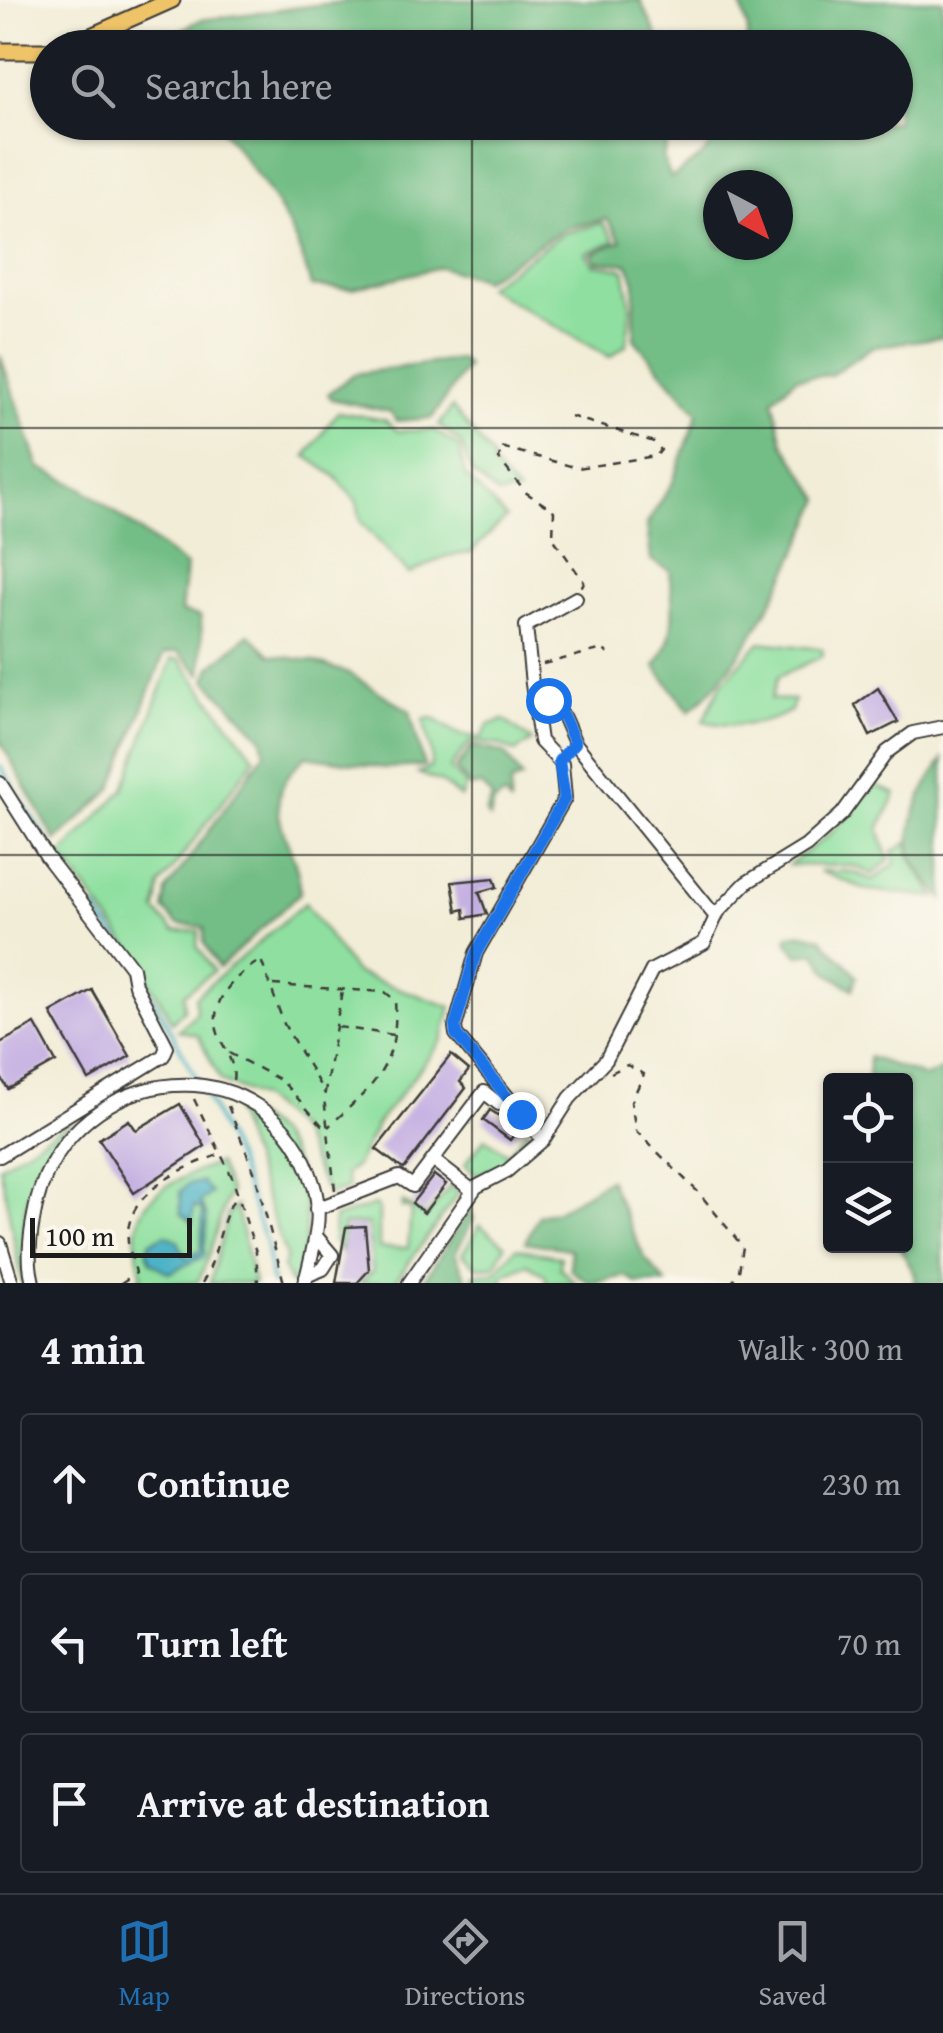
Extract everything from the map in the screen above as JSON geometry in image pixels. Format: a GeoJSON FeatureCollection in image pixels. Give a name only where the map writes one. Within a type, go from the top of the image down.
{"type":"FeatureCollection","features":[{"type":"Feature","properties":{"kind":"main road"},"geometry":{"type":"LineString","coordinates":[[104,30],[172,0]]}},
{"type":"Feature","properties":{"kind":"main road"},"geometry":{"type":"LineString","coordinates":[[0,51],[30,51]]}},
{"type":"Feature","properties":{"kind":"street"},"geometry":{"type":"LineString","coordinates":[[543,1140],[456,1034],[455,1026],[476,953],[565,798],[559,761],[540,741],[526,626],[576,598]]}},
{"type":"Feature","properties":{"kind":"street"},"geometry":{"type":"LineString","coordinates":[[532,684],[564,718],[575,743],[716,917]]}},
{"type":"Feature","properties":{"kind":"street"},"geometry":{"type":"LineString","coordinates":[[410,1283],[474,1191],[507,1171],[543,1140],[570,1098],[606,1060],[652,970],[704,942],[716,917],[746,883],[806,846],[842,814],[887,752],[913,733],[943,727]]}},
{"type":"Feature","properties":{"kind":"street"},"geometry":{"type":"LineString","coordinates":[[559,761],[575,743]]}},
{"type":"Feature","properties":{"kind":"street"},"geometry":{"type":"LineString","coordinates":[[0,782],[47,857],[132,968],[135,985],[168,1047],[162,1056],[0,1156]]}},
{"type":"Feature","properties":{"kind":"street"},"geometry":{"type":"LineString","coordinates":[[33,1283],[31,1227],[45,1171],[65,1140],[82,1121],[116,1099],[164,1083],[208,1086],[225,1092],[268,1114],[296,1147],[314,1187],[316,1209],[316,1236],[306,1280]]}},
{"type":"Feature","properties":{"kind":"street"},"geometry":{"type":"LineString","coordinates":[[316,1209],[399,1177],[413,1186],[484,1092],[498,1104]]}},
{"type":"Feature","properties":{"kind":"street"},"geometry":{"type":"LineString","coordinates":[[432,1160],[474,1191]]}},
{"type":"Feature","properties":{"kind":"street"},"geometry":{"type":"LineString","coordinates":[[0,1243],[12,1283]]}},
{"type":"Feature","properties":{"kind":"path"},"geometry":{"type":"LineString","coordinates":[[570,416],[654,442],[662,450],[656,456],[578,468],[500,447],[499,459],[525,492],[554,511],[553,538],[584,582],[576,598]]}},
{"type":"Feature","properties":{"kind":"path"},"geometry":{"type":"LineString","coordinates":[[530,668],[603,650],[608,654]]}},
{"type":"Feature","properties":{"kind":"path"},"geometry":{"type":"LineString","coordinates":[[284,1283],[255,1174],[225,1092],[235,1075],[217,1031],[216,1010],[236,974],[261,960],[284,1024],[325,1094]]}},
{"type":"Feature","properties":{"kind":"path"},"geometry":{"type":"LineString","coordinates":[[271,985],[385,992],[395,1000],[395,1036],[389,1064],[328,1129]]}},
{"type":"Feature","properties":{"kind":"path"},"geometry":{"type":"LineString","coordinates":[[337,1201],[325,1094],[342,988]]}},
{"type":"Feature","properties":{"kind":"path"},"geometry":{"type":"LineString","coordinates":[[338,1027],[395,1036]]}},
{"type":"Feature","properties":{"kind":"path"},"geometry":{"type":"LineString","coordinates":[[227,1052],[282,1081],[328,1129]]}},
{"type":"Feature","properties":{"kind":"path"},"geometry":{"type":"LineString","coordinates":[[591,1076],[604,1077],[627,1065],[644,1074],[632,1102],[636,1131],[699,1194],[743,1247],[739,1271],[731,1283]]}},
{"type":"Feature","properties":{"kind":"path"},"geometry":{"type":"LineString","coordinates":[[189,1085],[223,1154],[256,1252],[258,1283]]}},
{"type":"Feature","properties":{"kind":"path"},"geometry":{"type":"LineString","coordinates":[[121,1283],[136,1273],[128,1239],[133,1211],[145,1195],[178,1173],[223,1154]]}},
{"type":"Feature","properties":{"kind":"path"},"geometry":{"type":"LineString","coordinates":[[202,1283],[212,1266],[226,1210],[237,1195]]}},
{"type":"Feature","properties":{"kind":"green space"},"geometry":{"type":"Polygon","coordinates":[[[357,0],[640,0],[655,30],[182,30],[200,20],[357,0]]]}},
{"type":"Feature","properties":{"kind":"green space"},"geometry":{"type":"Polygon","coordinates":[[[740,0],[943,0],[943,337],[872,347],[831,375],[796,378],[773,399],[783,443],[821,499],[782,583],[748,642],[710,692],[689,711],[655,666],[671,632],[672,596],[670,571],[651,560],[647,524],[673,482],[698,413],[634,339],[635,282],[628,264],[595,261],[592,254],[621,241],[607,219],[565,228],[484,280],[440,267],[352,289],[311,286],[285,219],[230,140],[668,140],[663,158],[671,178],[702,156],[714,140],[913,140],[913,30],[748,30],[740,0]]]}},
{"type":"Feature","properties":{"kind":"green space"},"geometry":{"type":"Polygon","coordinates":[[[603,223],[615,241],[586,253],[593,264],[624,269],[631,308],[626,345],[610,357],[486,287],[564,233],[603,223]]]}},
{"type":"Feature","properties":{"kind":"green space"},"geometry":{"type":"Polygon","coordinates":[[[0,355],[39,467],[84,489],[186,566],[181,612],[200,616],[201,620],[201,674],[177,651],[164,654],[112,789],[56,841],[0,741],[0,355]]]}},
{"type":"Feature","properties":{"kind":"green space"},"geometry":{"type":"Polygon","coordinates":[[[460,359],[467,366],[432,418],[397,421],[391,412],[332,399],[328,394],[354,374],[460,359]]]}},
{"type":"Feature","properties":{"kind":"green space"},"geometry":{"type":"Polygon","coordinates":[[[452,407],[517,492],[498,495],[472,473],[461,443],[439,425],[452,407]]]}},
{"type":"Feature","properties":{"kind":"green space"},"geometry":{"type":"Polygon","coordinates":[[[338,412],[385,420],[398,431],[434,430],[459,447],[465,475],[506,518],[470,553],[446,556],[409,574],[361,522],[357,502],[335,476],[306,456],[338,412]]]}},
{"type":"Feature","properties":{"kind":"green space"},"geometry":{"type":"Polygon","coordinates":[[[249,634],[271,655],[312,661],[348,673],[410,711],[424,766],[385,768],[306,756],[289,775],[280,792],[278,808],[300,893],[219,968],[204,943],[204,927],[177,924],[164,909],[166,891],[265,752],[262,738],[206,680],[211,667],[249,634]]]}},
{"type":"Feature","properties":{"kind":"green space"},"geometry":{"type":"Polygon","coordinates":[[[760,642],[822,649],[823,656],[778,677],[771,699],[794,700],[791,711],[748,724],[703,721],[722,683],[760,642]]]}},
{"type":"Feature","properties":{"kind":"green space"},"geometry":{"type":"Polygon","coordinates":[[[172,659],[180,660],[255,758],[160,886],[156,911],[174,931],[199,931],[197,946],[214,971],[184,994],[184,1009],[172,1022],[137,958],[61,855],[124,789],[172,659]]]}},
{"type":"Feature","properties":{"kind":"green space"},"geometry":{"type":"Polygon","coordinates":[[[433,718],[458,734],[482,738],[488,725],[504,720],[532,741],[515,752],[500,745],[470,742],[450,768],[466,786],[461,798],[441,782],[418,773],[430,768],[432,756],[423,719],[433,718]]]}},
{"type":"Feature","properties":{"kind":"green space"},"geometry":{"type":"Polygon","coordinates":[[[472,746],[504,753],[522,778],[511,783],[510,803],[504,796],[494,803],[490,818],[486,814],[492,797],[481,785],[470,787],[456,769],[472,746]]]}},
{"type":"Feature","properties":{"kind":"green space"},"geometry":{"type":"Polygon","coordinates":[[[943,759],[943,899],[917,865],[912,854],[911,829],[918,804],[943,759]]]}},
{"type":"Feature","properties":{"kind":"green space"},"geometry":{"type":"Polygon","coordinates":[[[875,785],[896,794],[879,829],[889,860],[873,874],[854,866],[789,865],[832,832],[875,785]]]}},
{"type":"Feature","properties":{"kind":"green space"},"geometry":{"type":"Polygon","coordinates":[[[909,842],[909,856],[936,897],[868,890],[819,871],[853,872],[873,880],[895,864],[893,852],[909,842]]]}},
{"type":"Feature","properties":{"kind":"green space"},"geometry":{"type":"Polygon","coordinates":[[[305,903],[355,973],[451,1007],[443,1039],[377,1124],[356,1166],[345,1174],[348,1188],[328,1195],[297,1129],[261,1098],[221,1081],[198,1035],[178,1030],[196,1013],[195,997],[305,903]]]}},
{"type":"Feature","properties":{"kind":"green space"},"geometry":{"type":"Polygon","coordinates":[[[804,933],[822,938],[850,967],[857,977],[853,989],[828,973],[816,953],[798,955],[787,941],[788,935],[804,933]]]}},
{"type":"Feature","properties":{"kind":"green space"},"geometry":{"type":"Polygon","coordinates":[[[869,1057],[926,1077],[943,1069],[943,1283],[913,1283],[916,1276],[903,1253],[913,1253],[913,1073],[868,1073],[869,1057]]]}},
{"type":"Feature","properties":{"kind":"green space"},"geometry":{"type":"Polygon","coordinates":[[[234,1109],[259,1119],[278,1135],[300,1180],[305,1233],[295,1283],[290,1283],[283,1268],[286,1256],[234,1109]]]}},
{"type":"Feature","properties":{"kind":"green space"},"geometry":{"type":"Polygon","coordinates":[[[72,1120],[44,1158],[29,1196],[24,1236],[26,1283],[22,1283],[0,1166],[72,1120]]]}},
{"type":"Feature","properties":{"kind":"green space"},"geometry":{"type":"Polygon","coordinates":[[[527,1130],[531,1133],[510,1161],[476,1176],[465,1164],[485,1138],[508,1154],[527,1130]]]}},
{"type":"Feature","properties":{"kind":"green space"},"geometry":{"type":"Polygon","coordinates":[[[218,1163],[230,1193],[197,1283],[131,1283],[142,1276],[137,1230],[149,1201],[177,1180],[218,1163]]]}},
{"type":"Feature","properties":{"kind":"green space"},"geometry":{"type":"Polygon","coordinates":[[[609,1179],[644,1257],[666,1283],[636,1283],[626,1276],[590,1283],[571,1270],[570,1249],[525,1242],[539,1215],[557,1211],[609,1179]]]}},
{"type":"Feature","properties":{"kind":"green space"},"geometry":{"type":"Polygon","coordinates":[[[451,1185],[458,1194],[394,1283],[360,1283],[373,1271],[368,1224],[343,1225],[341,1253],[333,1240],[334,1218],[375,1205],[379,1210],[379,1248],[408,1248],[411,1208],[402,1208],[403,1202],[426,1217],[451,1185]]]}},
{"type":"Feature","properties":{"kind":"green space"},"geometry":{"type":"Polygon","coordinates":[[[236,1206],[254,1283],[210,1283],[228,1214],[236,1206]]]}},
{"type":"Feature","properties":{"kind":"green space"},"geometry":{"type":"Polygon","coordinates":[[[470,1209],[474,1219],[455,1253],[468,1283],[422,1283],[470,1209]]]}},
{"type":"Feature","properties":{"kind":"green space"},"geometry":{"type":"Polygon","coordinates":[[[480,1225],[505,1245],[495,1266],[478,1267],[462,1254],[480,1225]]]}},
{"type":"Feature","properties":{"kind":"green space"},"geometry":{"type":"Polygon","coordinates":[[[516,1248],[561,1257],[560,1268],[576,1283],[546,1283],[546,1276],[528,1264],[503,1275],[502,1283],[474,1283],[473,1275],[495,1273],[516,1248]]]}},
{"type":"Feature","properties":{"kind":"water"},"geometry":{"type":"Polygon","coordinates":[[[202,1182],[211,1193],[200,1202],[207,1216],[204,1256],[169,1273],[151,1262],[147,1252],[150,1242],[166,1235],[177,1240],[186,1258],[201,1251],[203,1210],[194,1206],[192,1222],[181,1213],[180,1192],[188,1184],[202,1182]]]}},
{"type":"Feature","properties":{"kind":"building"},"geometry":{"type":"Polygon","coordinates":[[[878,688],[898,722],[870,736],[855,705],[878,688]]]}},
{"type":"Feature","properties":{"kind":"building"},"geometry":{"type":"Polygon","coordinates":[[[494,878],[497,887],[479,892],[487,914],[465,918],[464,909],[457,911],[452,882],[494,878]]]}},
{"type":"Feature","properties":{"kind":"building"},"geometry":{"type":"Polygon","coordinates":[[[92,990],[130,1056],[89,1080],[51,1013],[92,990]]]}},
{"type":"Feature","properties":{"kind":"building"},"geometry":{"type":"Polygon","coordinates":[[[35,1024],[56,1062],[8,1089],[0,1076],[0,1043],[35,1024]]]}},
{"type":"Feature","properties":{"kind":"building"},"geometry":{"type":"Polygon","coordinates":[[[451,1055],[469,1070],[460,1082],[466,1088],[404,1169],[376,1149],[451,1055]]]}},
{"type":"Feature","properties":{"kind":"building"},"geometry":{"type":"Polygon","coordinates":[[[180,1104],[205,1146],[134,1193],[99,1139],[129,1120],[136,1130],[180,1104]]]}},
{"type":"Feature","properties":{"kind":"building"},"geometry":{"type":"Polygon","coordinates":[[[490,1110],[519,1128],[510,1140],[483,1120],[490,1110]]]}},
{"type":"Feature","properties":{"kind":"building"},"geometry":{"type":"Polygon","coordinates":[[[434,1175],[446,1184],[424,1213],[412,1203],[434,1175]]]}},
{"type":"Feature","properties":{"kind":"building"},"geometry":{"type":"Polygon","coordinates":[[[365,1226],[369,1270],[357,1283],[336,1283],[346,1227],[365,1226]]]}},
{"type":"Feature","properties":{"kind":"waterway"},"geometry":{"type":"LineString","coordinates":[[0,766],[67,872]]}},
{"type":"Feature","properties":{"kind":"waterway"},"geometry":{"type":"LineString","coordinates":[[94,908],[130,956]]}},
{"type":"Feature","properties":{"kind":"waterway"},"geometry":{"type":"LineString","coordinates":[[139,973],[199,1083]]}},
{"type":"Feature","properties":{"kind":"waterway"},"geometry":{"type":"LineString","coordinates":[[204,1091],[235,1157],[266,1243],[272,1283]]}},
{"type":"Feature","properties":{"kind":"route"},"geometry":{"type":"LineString","coordinates":[[521,1114],[456,1034],[455,1026],[476,953],[515,892],[565,798],[559,761],[575,743],[564,718],[548,700]]}}]}
